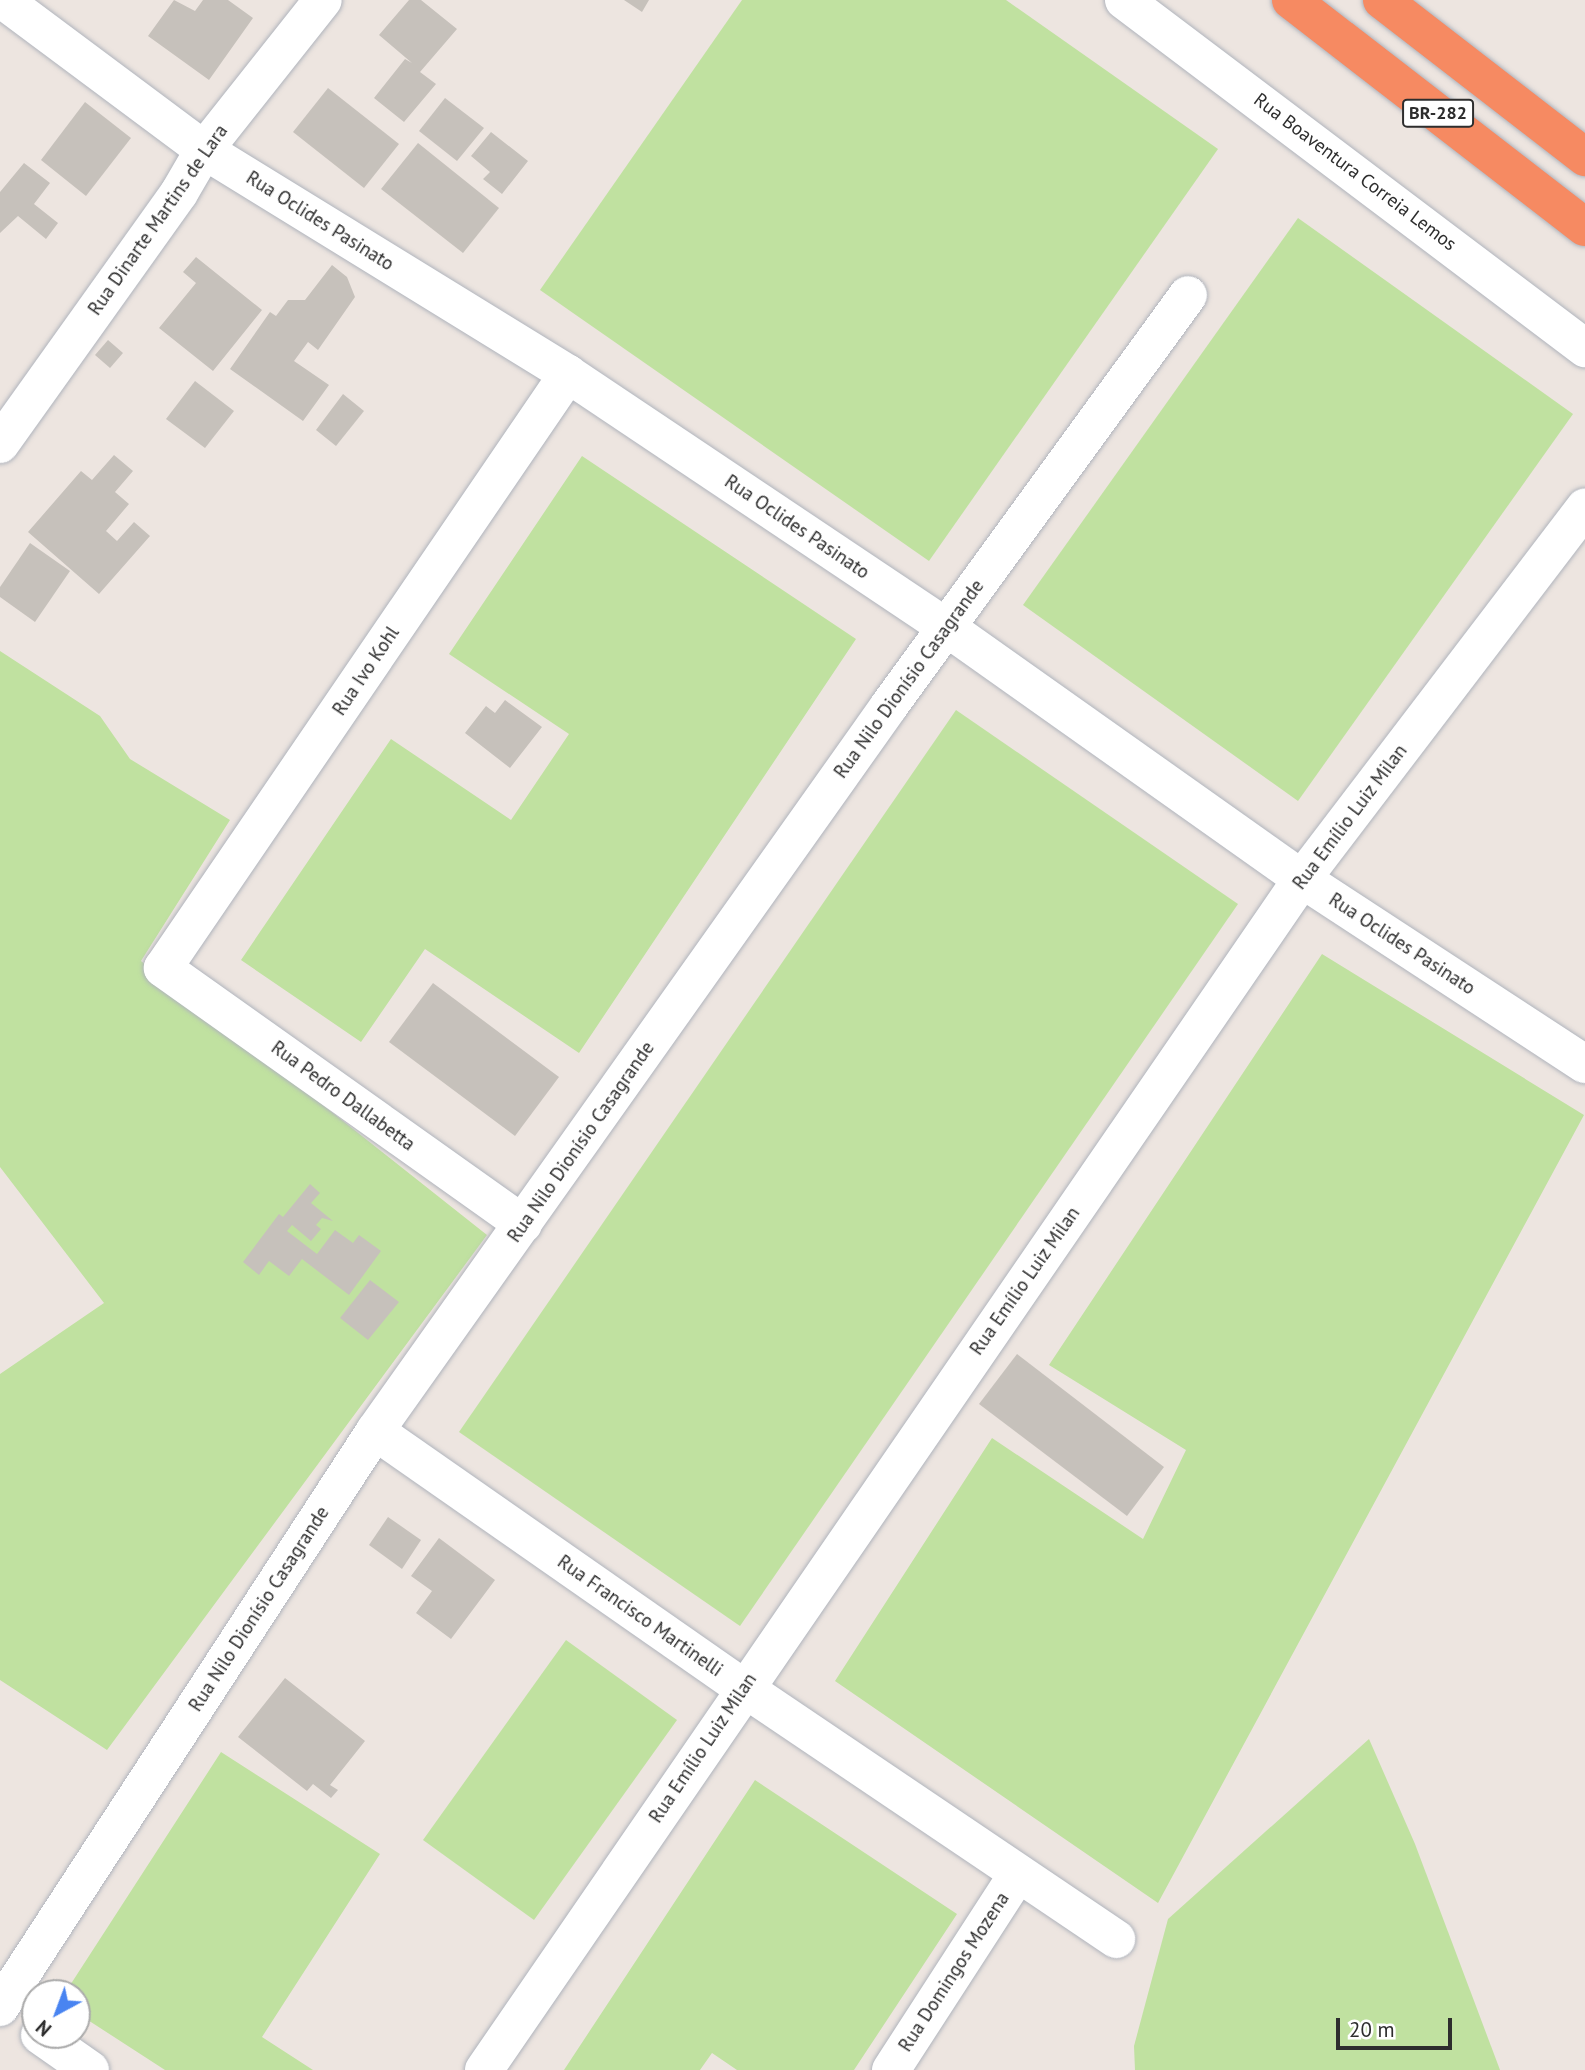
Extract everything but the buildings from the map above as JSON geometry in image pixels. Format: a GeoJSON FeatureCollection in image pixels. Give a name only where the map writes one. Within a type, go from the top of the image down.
{"type":"FeatureCollection","features":[{"type":"Feature","properties":{"kind":"highway","name":"BR-282"},"geometry":{"type":"LineString","coordinates":[[1290,0],[1585,227]]}},
{"type":"Feature","properties":{"kind":"highway","name":"BR-282"},"geometry":{"type":"LineString","coordinates":[[1382,0],[1585,157]]}},
{"type":"Feature","properties":{"kind":"street","name":"Rua Oclides Pasinato"},"geometry":{"type":"LineString","coordinates":[[3,0],[204,150],[568,374],[946,627],[1302,879],[1585,1064]]}},
{"type":"Feature","properties":{"kind":"street","name":"Rua Dinarte Martins de Lara"},"geometry":{"type":"LineString","coordinates":[[0,444],[178,192],[204,150],[323,0]]}},
{"type":"Feature","properties":{"kind":"street","name":"Rua Boaventura Correia Lemos"},"geometry":{"type":"LineString","coordinates":[[1124,0],[1585,348]]}},
{"type":"Feature","properties":{"kind":"street","name":"Rua Nilo Dionísio Casagrande"},"geometry":{"type":"LineString","coordinates":[[0,2007],[375,1431],[946,627],[1188,295]]}},
{"type":"Feature","properties":{"kind":"street","name":"Rua Ivo Kohl"},"geometry":{"type":"LineString","coordinates":[[163,968],[568,374]]}},
{"type":"Feature","properties":{"kind":"street","name":"Rua Emílio Luiz Milan"},"geometry":{"type":"LineString","coordinates":[[484,2070],[1302,879],[1585,507]]}},
{"type":"Feature","properties":{"kind":"street","name":"Rua Pedro Dallabetta"},"geometry":{"type":"LineString","coordinates":[[163,968],[523,1224]]}},
{"type":"Feature","properties":{"kind":"street","name":"Rua Francisco Martinelli"},"geometry":{"type":"LineString","coordinates":[[375,1431],[744,1688],[1116,1939]]}},
{"type":"Feature","properties":{"kind":"street","name":"Rua Domingos Mozena"},"geometry":{"type":"LineString","coordinates":[[891,2070],[1018,1874]]}},
{"type":"Feature","properties":{"kind":"street"},"geometry":{"type":"LineString","coordinates":[[0,2007],[21,2022]]}},
{"type":"Feature","properties":{"kind":"street"},"geometry":{"type":"LineString","coordinates":[[60,2049],[90,2070]]}},
{"type":"Feature","properties":{"kind":"green space"},"geometry":{"type":"Polygon","coordinates":[[[742,0],[1006,0],[1218,149],[929,561],[540,290],[742,0]]]}},
{"type":"Feature","properties":{"kind":"green space"},"geometry":{"type":"Polygon","coordinates":[[[1298,218],[1573,414],[1298,801],[1023,605],[1298,218]]]}},
{"type":"Feature","properties":{"kind":"green space"},"geometry":{"type":"Polygon","coordinates":[[[582,456],[856,639],[579,1053],[425,949],[361,1042],[241,960],[391,739],[511,820],[569,734],[449,654],[582,456]]]}},
{"type":"Feature","properties":{"kind":"green space"},"geometry":{"type":"Polygon","coordinates":[[[0,651],[100,716],[130,759],[230,820],[141,961],[487,1235],[107,1750],[0,1680],[0,1374],[104,1303],[0,1167],[0,651]]]}},
{"type":"Feature","properties":{"kind":"green space"},"geometry":{"type":"Polygon","coordinates":[[[956,710],[1238,904],[740,1626],[459,1432],[956,710]]]}},
{"type":"Feature","properties":{"kind":"green space"},"geometry":{"type":"Polygon","coordinates":[[[1322,954],[1584,1115],[1158,1903],[835,1681],[992,1438],[1143,1539],[1186,1450],[1049,1365],[1322,954]]]}},
{"type":"Feature","properties":{"kind":"green space"},"geometry":{"type":"Polygon","coordinates":[[[566,1640],[677,1720],[534,1920],[423,1840],[566,1640]]]}},
{"type":"Feature","properties":{"kind":"green space"},"geometry":{"type":"Polygon","coordinates":[[[1369,1739],[1415,1844],[1500,2070],[1135,2070],[1134,2046],[1168,1919],[1369,1739]]]}},
{"type":"Feature","properties":{"kind":"green space"},"geometry":{"type":"Polygon","coordinates":[[[221,1752],[380,1854],[262,2037],[313,2070],[165,2070],[91,2022],[91,1979],[74,1979],[221,1752]]]}},
{"type":"Feature","properties":{"kind":"green space"},"geometry":{"type":"Polygon","coordinates":[[[755,1780],[957,1914],[854,2070],[737,2070],[712,2053],[700,2070],[564,2070],[755,1780]]]}}]}
